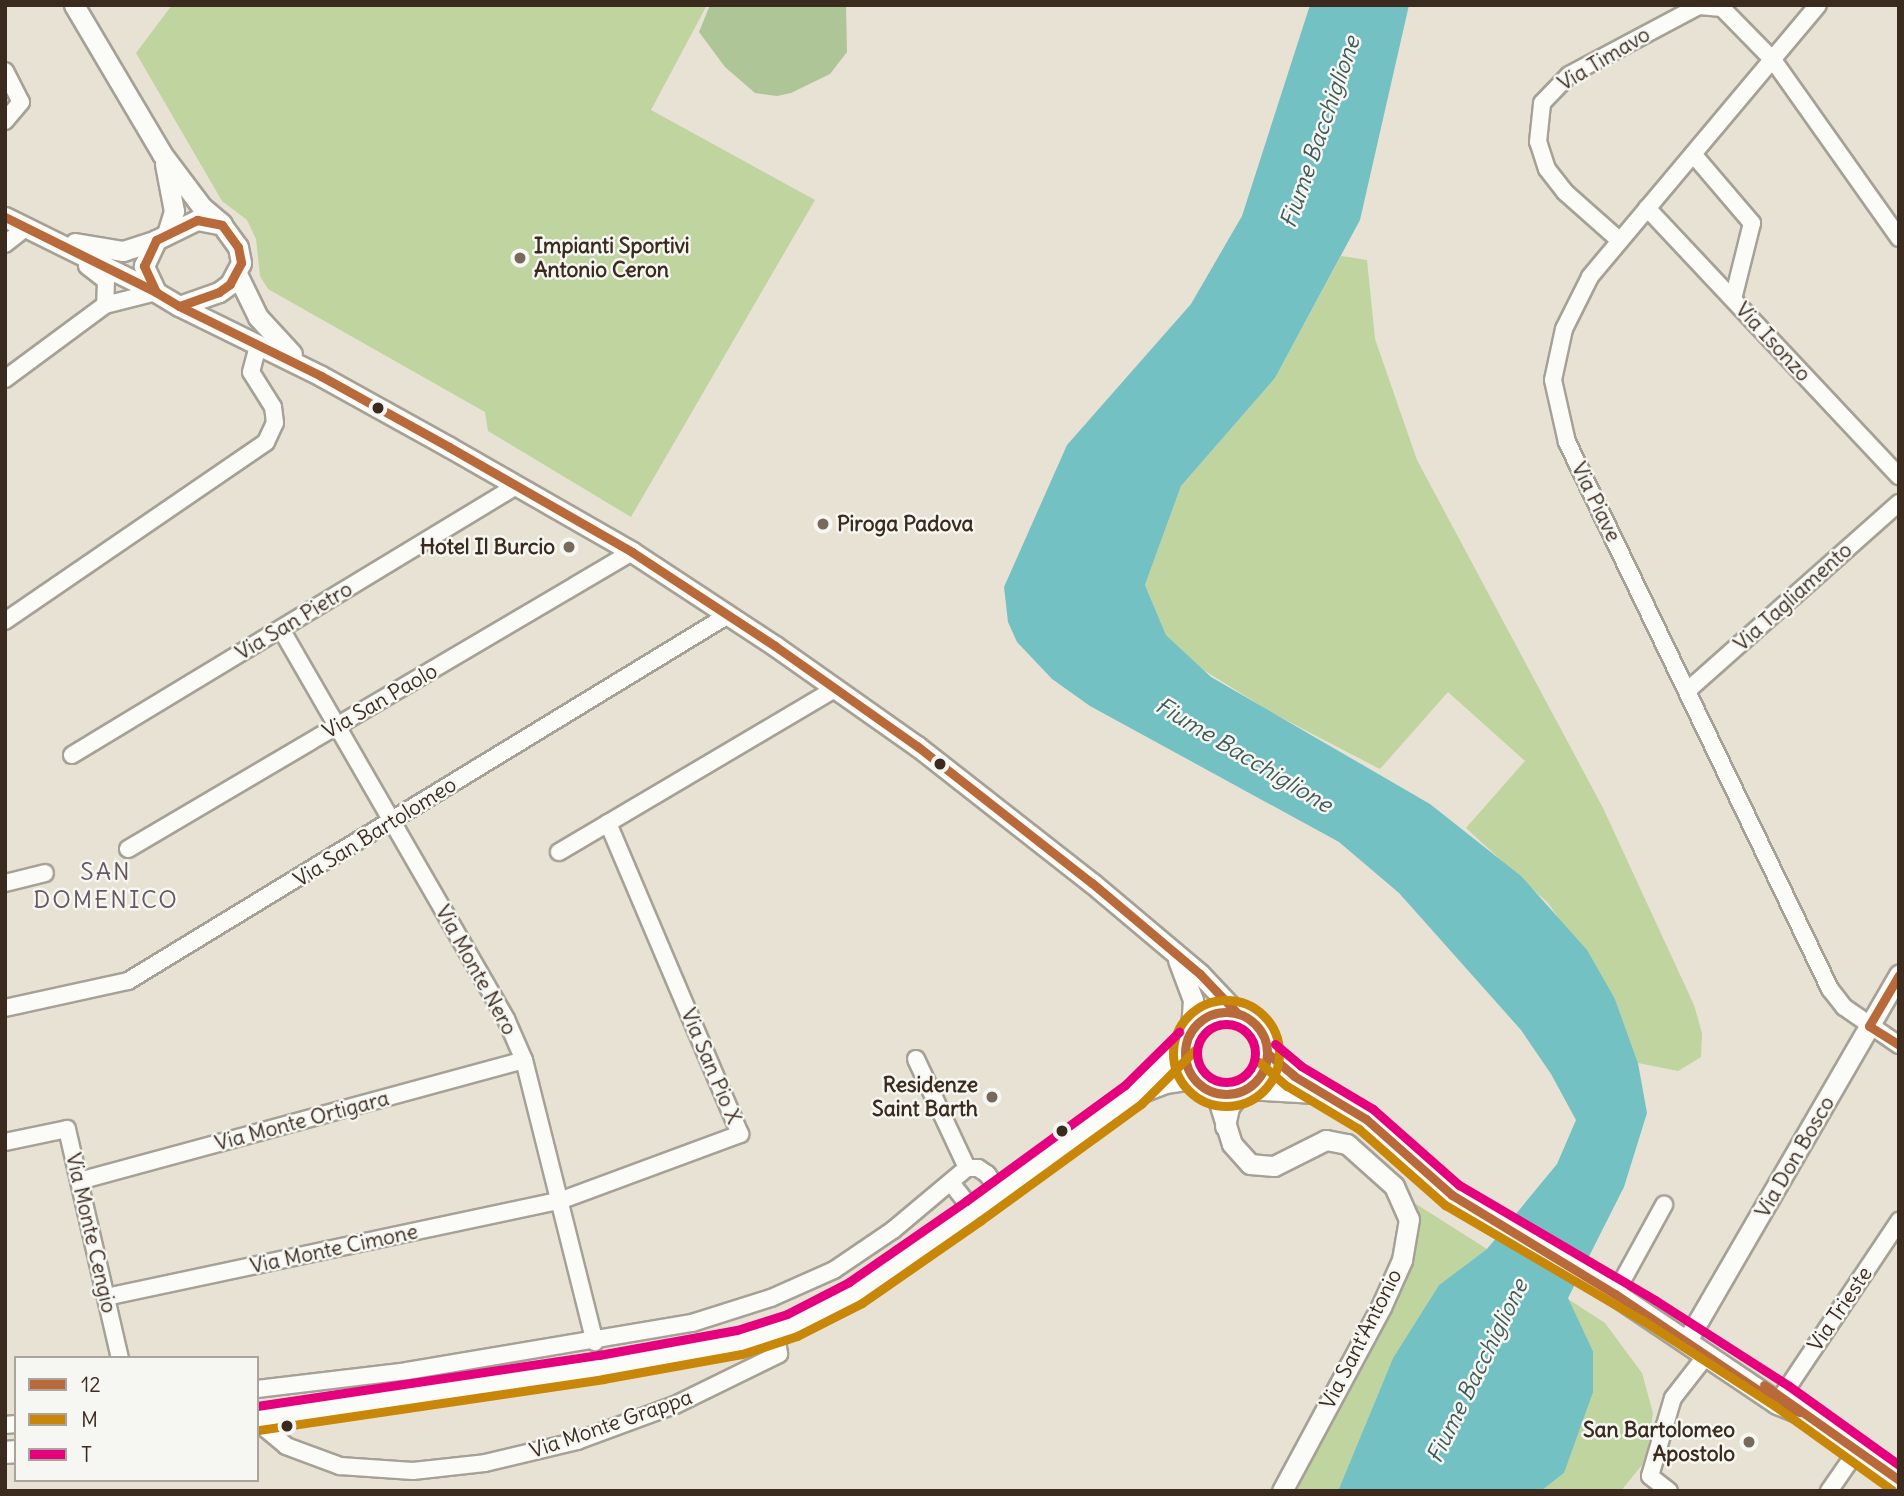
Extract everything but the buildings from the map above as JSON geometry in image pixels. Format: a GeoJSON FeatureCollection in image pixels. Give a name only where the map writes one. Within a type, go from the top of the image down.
{"type":"FeatureCollection","features":[{"type":"Feature","properties":{"kind":"main road"},"geometry":{"type":"LineString","coordinates":[[1244,1090],[1262,1073],[1267,1053],[1262,1032],[1237,1013],[1211,1014],[1189,1036],[1185,1060],[1193,1078],[1216,1093],[1244,1090],[1319,1093]]}},
{"type":"Feature","properties":{"kind":"main road","name":"Via Monte Grappa"},"geometry":{"type":"LineString","coordinates":[[1134,1094],[1152,1071],[1189,1036]]}},
{"type":"Feature","properties":{"kind":"main road"},"geometry":{"type":"LineString","coordinates":[[1267,1053],[1319,1093],[1366,1119],[1452,1195],[1689,1337],[1782,1396],[1799,1412]]}},
{"type":"Feature","properties":{"kind":"main road","name":"Via Monte Grappa"},"geometry":{"type":"LineString","coordinates":[[261,1418],[639,1361],[776,1332],[855,1293],[1134,1094],[1165,1082],[1193,1078]]}},
{"type":"Feature","properties":{"kind":"main road"},"geometry":{"type":"LineString","coordinates":[[1615,1295],[1705,1357],[1799,1412],[1899,1480]]}},
{"type":"Feature","properties":{"kind":"street"},"geometry":{"type":"LineString","coordinates":[[74,5],[163,156],[202,207],[222,225],[238,247],[237,274],[247,299],[272,335],[321,376]]}},
{"type":"Feature","properties":{"kind":"street","name":"Via Piave"},"geometry":{"type":"LineString","coordinates":[[1818,5],[1590,277],[1564,329],[1553,380],[1567,442],[1830,989],[1844,1007],[1899,1045]]}},
{"type":"Feature","properties":{"kind":"street","name":"Via Timavo"},"geometry":{"type":"LineString","coordinates":[[1619,240],[1564,192],[1547,169],[1538,142],[1542,103],[1569,75],[1699,6],[1722,8],[1773,60]]}},
{"type":"Feature","properties":{"kind":"street"},"geometry":{"type":"LineString","coordinates":[[1773,60],[1899,238]]}},
{"type":"Feature","properties":{"kind":"street"},"geometry":{"type":"LineString","coordinates":[[5,71],[22,102],[5,121]]}},
{"type":"Feature","properties":{"kind":"street"},"geometry":{"type":"LineString","coordinates":[[1693,154],[1752,223],[1733,299]]}},
{"type":"Feature","properties":{"kind":"street"},"geometry":{"type":"LineString","coordinates":[[156,292],[144,266],[174,211],[163,156]]}},
{"type":"Feature","properties":{"kind":"street","name":"Via Isonzo"},"geometry":{"type":"LineString","coordinates":[[1647,208],[1899,477]]}},
{"type":"Feature","properties":{"kind":"street"},"geometry":{"type":"LineString","coordinates":[[5,217],[53,237],[179,306],[321,376],[632,552],[836,688],[1092,883],[1177,959],[1200,974],[1237,1013]]}},
{"type":"Feature","properties":{"kind":"street"},"geometry":{"type":"LineString","coordinates":[[53,237],[124,251],[157,241],[197,220],[222,225]]}},
{"type":"Feature","properties":{"kind":"street"},"geometry":{"type":"LineString","coordinates":[[5,244],[27,227]]}},
{"type":"Feature","properties":{"kind":"street"},"geometry":{"type":"LineString","coordinates":[[53,237],[106,281],[105,305]]}},
{"type":"Feature","properties":{"kind":"street"},"geometry":{"type":"LineString","coordinates":[[5,379],[105,305],[125,276],[157,241]]}},
{"type":"Feature","properties":{"kind":"street"},"geometry":{"type":"LineString","coordinates":[[179,306],[219,292],[237,274]]}},
{"type":"Feature","properties":{"kind":"street"},"geometry":{"type":"LineString","coordinates":[[105,305],[156,292]]}},
{"type":"Feature","properties":{"kind":"street"},"geometry":{"type":"LineString","coordinates":[[5,621],[266,442],[275,423],[273,407],[251,372],[258,345]]}},
{"type":"Feature","properties":{"kind":"street","name":"Via San Pietro"},"geometry":{"type":"LineString","coordinates":[[72,755],[516,486]]}},
{"type":"Feature","properties":{"kind":"street","name":"Via Tagliamento"},"geometry":{"type":"LineString","coordinates":[[1687,691],[1899,503]]}},
{"type":"Feature","properties":{"kind":"street","name":"Via San Paolo"},"geometry":{"type":"LineString","coordinates":[[128,849],[632,552]]}},
{"type":"Feature","properties":{"kind":"street","name":"Via San Bartolomeo"},"geometry":{"type":"LineString","coordinates":[[5,1007],[128,981],[728,615]]}},
{"type":"Feature","properties":{"kind":"street","name":"Via Monte Nero"},"geometry":{"type":"LineString","coordinates":[[281,629],[506,1019],[524,1059],[562,1200],[595,1342]]}},
{"type":"Feature","properties":{"kind":"street"},"geometry":{"type":"LineString","coordinates":[[559,852],[836,688]]}},
{"type":"Feature","properties":{"kind":"street","name":"Via San Pio X"},"geometry":{"type":"LineString","coordinates":[[562,1200],[740,1134],[608,823]]}},
{"type":"Feature","properties":{"kind":"street"},"geometry":{"type":"LineString","coordinates":[[5,883],[45,873]]}},
{"type":"Feature","properties":{"kind":"street"},"geometry":{"type":"LineString","coordinates":[[1177,959],[1193,1000],[1189,1036]]}},
{"type":"Feature","properties":{"kind":"street","name":"Via Don Bosco"},"geometry":{"type":"LineString","coordinates":[[1689,1337],[1899,975]]}},
{"type":"Feature","properties":{"kind":"street","name":"Via Monte Ortigara"},"geometry":{"type":"LineString","coordinates":[[79,1181],[524,1059]]}},
{"type":"Feature","properties":{"kind":"street"},"geometry":{"type":"LineString","coordinates":[[916,1059],[967,1168]]}},
{"type":"Feature","properties":{"kind":"street"},"geometry":{"type":"LineString","coordinates":[[1225,1126],[1229,1107],[1244,1090]]}},
{"type":"Feature","properties":{"kind":"street","name":"Via Sant'Antonio"},"geometry":{"type":"LineString","coordinates":[[1216,1093],[1225,1126],[1240,1156],[1261,1168],[1326,1140],[1346,1144],[1394,1186],[1404,1200],[1409,1219],[1402,1260],[1282,1491]]}},
{"type":"Feature","properties":{"kind":"street","name":"Via Monte Cengio"},"geometry":{"type":"LineString","coordinates":[[5,1142],[67,1129],[120,1356]]}},
{"type":"Feature","properties":{"kind":"street"},"geometry":{"type":"LineString","coordinates":[[259,1390],[595,1342],[692,1323],[771,1298],[821,1276],[893,1230],[952,1184],[967,1168],[978,1168],[987,1174],[1000,1192]]}},
{"type":"Feature","properties":{"kind":"street"},"geometry":{"type":"LineString","coordinates":[[952,1184],[973,1211]]}},
{"type":"Feature","properties":{"kind":"street","name":"Via Monte Cimone"},"geometry":{"type":"LineString","coordinates":[[106,1297],[562,1200]]}},
{"type":"Feature","properties":{"kind":"street"},"geometry":{"type":"LineString","coordinates":[[1615,1295],[1664,1205]]}},
{"type":"Feature","properties":{"kind":"street","name":"Via Trieste"},"geometry":{"type":"LineString","coordinates":[[1782,1396],[1893,1243],[1899,1221]]}},
{"type":"Feature","properties":{"kind":"street","name":"Via Monte Grappa"},"geometry":{"type":"LineString","coordinates":[[261,1418],[266,1429],[286,1446],[340,1466],[413,1471],[485,1464],[577,1441],[675,1405],[779,1354],[776,1332]]}},
{"type":"Feature","properties":{"kind":"street"},"geometry":{"type":"LineString","coordinates":[[1670,1491],[1650,1476],[1673,1398],[1705,1357]]}},
{"type":"Feature","properties":{"kind":"street"},"geometry":{"type":"LineString","coordinates":[[438,1366],[441,1391]]}},
{"type":"Feature","properties":{"kind":"street"},"geometry":{"type":"LineString","coordinates":[[1829,1491],[1856,1452]]}},
{"type":"Feature","properties":{"kind":"green space","name":"Impianti Sportivi Antonio Ceron"},"geometry":{"type":"Polygon","coordinates":[[[172,5],[707,5],[651,110],[815,200],[631,517],[488,431],[485,412],[268,289],[260,276],[256,239],[247,220],[222,201],[136,53],[172,5]]]}},
{"type":"Feature","properties":{"kind":"green space"},"geometry":{"type":"Polygon","coordinates":[[[710,5],[846,5],[847,52],[830,74],[791,93],[777,96],[755,93],[725,67],[699,32],[710,5]]]}},
{"type":"Feature","properties":{"kind":"green space"},"geometry":{"type":"Polygon","coordinates":[[[1341,256],[1367,260],[1375,339],[1417,460],[1603,808],[1694,1005],[1702,1033],[1701,1057],[1678,1071],[1638,1063],[1615,999],[1548,903],[1466,828],[1525,761],[1448,692],[1380,769],[1274,714],[1202,669],[1166,635],[1145,585],[1181,486],[1275,378],[1341,256]]]}},
{"type":"Feature","properties":{"kind":"green space"},"geometry":{"type":"Polygon","coordinates":[[[1416,1204],[1487,1249],[1439,1285],[1393,1358],[1338,1491],[1284,1491],[1406,1281],[1418,1238],[1416,1204]]]}},
{"type":"Feature","properties":{"kind":"green space"},"geometry":{"type":"Polygon","coordinates":[[[1568,1299],[1605,1323],[1642,1373],[1653,1413],[1648,1447],[1642,1465],[1621,1491],[1541,1491],[1564,1473],[1593,1351],[1568,1299]]]}},
{"type":"Feature","properties":{"kind":"water","name":"Fiume Bacchiglione"},"geometry":{"type":"Polygon","coordinates":[[[1310,5],[1409,5],[1360,220],[1275,378],[1181,486],[1145,585],[1166,635],[1211,677],[1430,804],[1521,876],[1587,950],[1615,999],[1638,1063],[1647,1113],[1624,1187],[1568,1298],[1593,1351],[1593,1392],[1564,1473],[1541,1491],[1338,1491],[1393,1358],[1439,1285],[1487,1249],[1557,1164],[1576,1120],[1551,1074],[1521,1030],[1399,893],[1339,842],[1090,706],[1052,679],[1017,642],[1008,622],[1004,587],[1067,445],[1191,304],[1242,216],[1310,5]]]}},
{"type":"Feature","properties":{"kind":"transit line","name":"12"},"geometry":{"type":"LineString","coordinates":[[5,217],[156,292]]}},
{"type":"Feature","properties":{"kind":"transit line","name":"12"},"geometry":{"type":"LineString","coordinates":[[197,220],[222,225],[238,247],[241,263],[230,284],[219,292],[179,306],[156,292],[144,266],[156,240],[197,220]]}},
{"type":"Feature","properties":{"kind":"transit line","name":"12"},"geometry":{"type":"LineString","coordinates":[[179,306],[321,376],[449,447],[632,552],[775,646],[917,746],[1092,883],[1200,974],[1237,1013]]}},
{"type":"Feature","properties":{"kind":"transit line","name":"12"},"geometry":{"type":"LineString","coordinates":[[1899,975],[1869,1026],[1899,1045]]}},
{"type":"Feature","properties":{"kind":"transit line","name":"M"},"geometry":{"type":"LineString","coordinates":[[1226,1000],[1246,1004],[1264,1015],[1275,1033],[1279,1053],[1275,1073],[1264,1091],[1246,1102],[1226,1106],[1206,1102],[1188,1091],[1177,1073],[1173,1053],[1177,1033],[1188,1015],[1206,1004],[1226,1000]]}},
{"type":"Feature","properties":{"kind":"transit line","name":"12"},"geometry":{"type":"LineString","coordinates":[[1226,1012],[1242,1015],[1255,1024],[1264,1037],[1267,1053],[1264,1069],[1255,1082],[1242,1091],[1226,1094],[1210,1091],[1197,1082],[1188,1069],[1185,1053],[1188,1037],[1197,1024],[1210,1015],[1226,1012]]}},
{"type":"Feature","properties":{"kind":"transit line","name":"T"},"geometry":{"type":"LineString","coordinates":[[1226,1024],[1237,1026],[1250,1037],[1255,1053],[1253,1064],[1242,1077],[1226,1082],[1215,1080],[1202,1069],[1197,1053],[1199,1042],[1210,1029],[1226,1024]]}},
{"type":"Feature","properties":{"kind":"transit line","name":"T"},"geometry":{"type":"LineString","coordinates":[[259,1406],[599,1355],[737,1330],[787,1314],[849,1282],[966,1201],[1125,1085],[1179,1032]]}},
{"type":"Feature","properties":{"kind":"transit line","name":"T"},"geometry":{"type":"LineString","coordinates":[[1275,1044],[1301,1066],[1373,1109],[1459,1185],[1655,1300],[1789,1386],[1899,1465]]}},
{"type":"Feature","properties":{"kind":"transit line","name":"M"},"geometry":{"type":"LineString","coordinates":[[259,1430],[603,1379],[742,1354],[797,1336],[862,1303],[980,1221],[1141,1104],[1195,1050]]}},
{"type":"Feature","properties":{"kind":"transit line","name":"12"},"geometry":{"type":"LineString","coordinates":[[1267,1053],[1294,1076],[1366,1119],[1452,1195],[1615,1294],[1777,1403],[1799,1412]]}},
{"type":"Feature","properties":{"kind":"transit line","name":"M"},"geometry":{"type":"LineString","coordinates":[[1259,1062],[1287,1086],[1359,1129],[1445,1205],[1642,1320],[1775,1406],[1892,1490]]}},
{"type":"Feature","properties":{"kind":"transit line","name":"12"},"geometry":{"type":"LineString","coordinates":[[1764,1385],[1899,1480]]}},
{"type":"Feature","properties":{"kind":"place","name":"Impianti Sportivi Antonio Ceron"},"geometry":{"type":"Point","coordinates":[520,258]}},
{"type":"Feature","properties":{"kind":"place","name":"Piroga Padova"},"geometry":{"type":"Point","coordinates":[823,524]}},
{"type":"Feature","properties":{"kind":"place","name":"Hotel Il Burcio"},"geometry":{"type":"Point","coordinates":[569,547]}},
{"type":"Feature","properties":{"kind":"place","name":"Residenze Saint Barth"},"geometry":{"type":"Point","coordinates":[992,1097]}},
{"type":"Feature","properties":{"kind":"place","name":"San Bartolomeo Apostolo"},"geometry":{"type":"Point","coordinates":[1749,1442]}},
{"type":"Feature","properties":{"kind":"district","name":"SAN DOMENICO"},"geometry":{"type":"Point","coordinates":[106,886]}}]}
